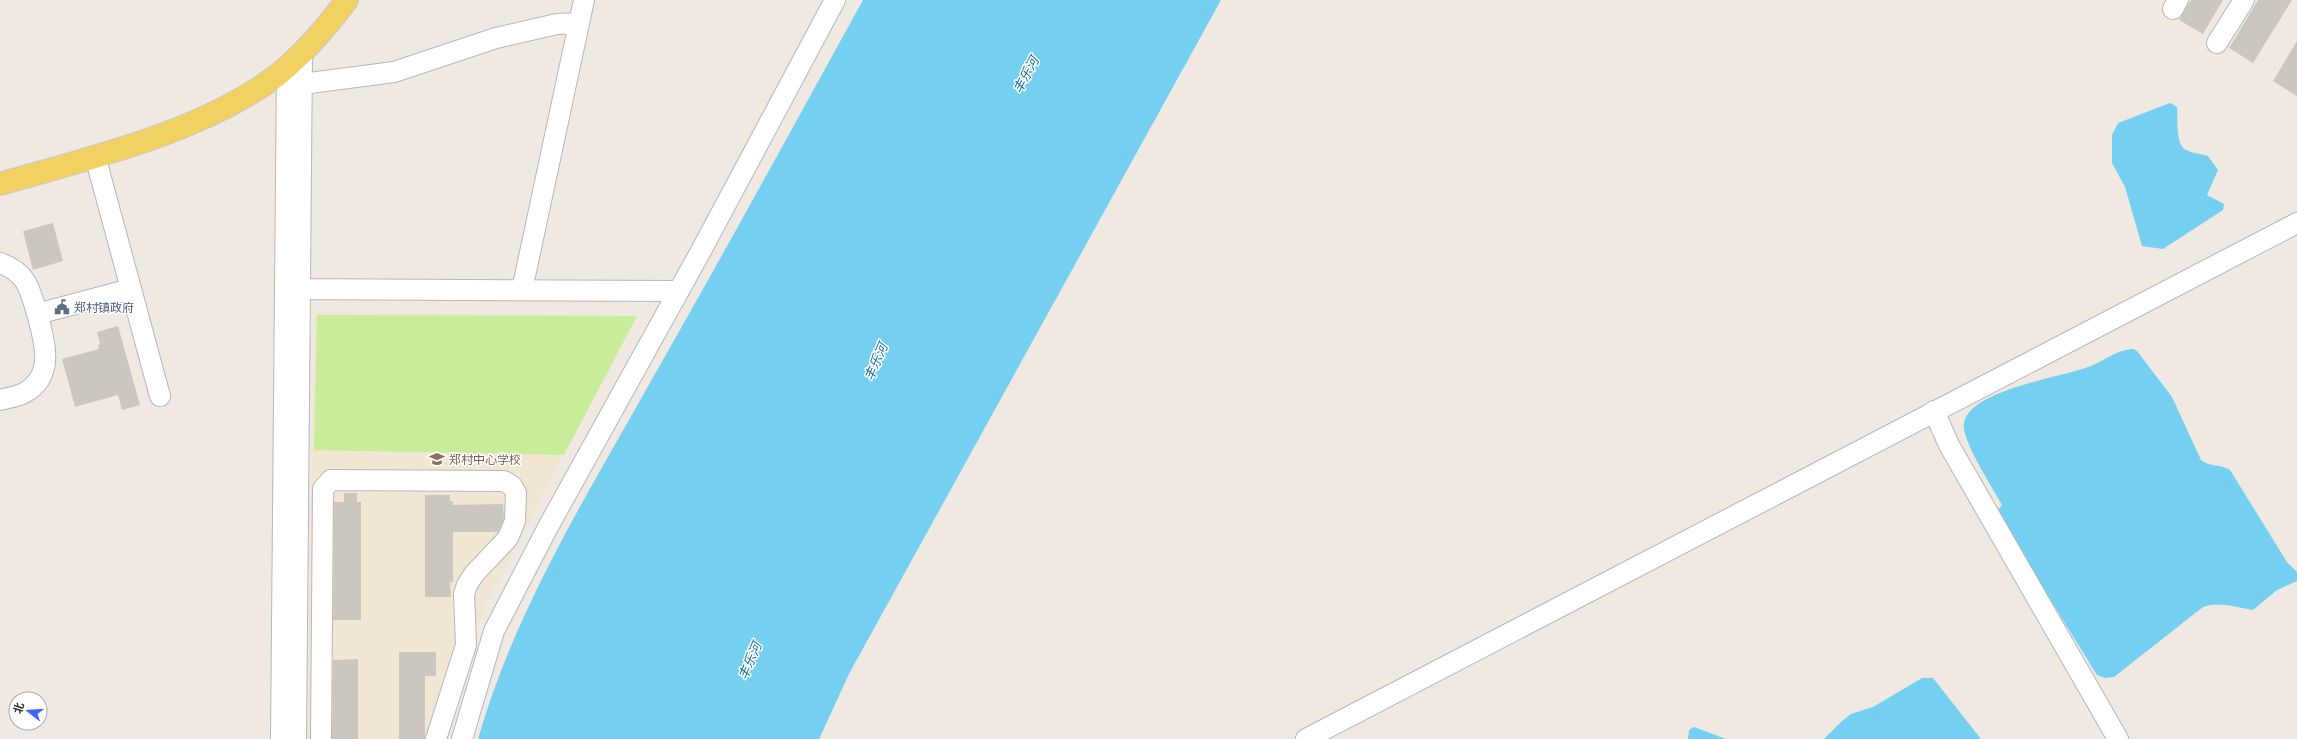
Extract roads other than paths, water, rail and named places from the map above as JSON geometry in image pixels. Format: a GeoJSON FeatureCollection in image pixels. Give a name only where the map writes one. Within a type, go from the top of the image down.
{"type":"FeatureCollection","features":[{"type":"Feature","properties":{"kind":"main road"},"geometry":{"type":"LineString","coordinates":[[0,184],[95,156],[186,125],[253,92],[295,60],[347,0]]}},
{"type":"Feature","properties":{"kind":"street"},"geometry":{"type":"LineString","coordinates":[[522,290],[584,0]]}},
{"type":"Feature","properties":{"kind":"street"},"geometry":{"type":"LineString","coordinates":[[462,739],[476,688],[499,622],[548,526],[679,291],[835,0]]}},
{"type":"Feature","properties":{"kind":"street"},"geometry":{"type":"LineString","coordinates":[[2217,43],[2244,0]]}},
{"type":"Feature","properties":{"kind":"street"},"geometry":{"type":"LineString","coordinates":[[302,84],[394,72],[496,38],[557,24],[579,23]]}},
{"type":"Feature","properties":{"kind":"street"},"geometry":{"type":"LineString","coordinates":[[281,739],[293,289],[302,84],[295,60]]}},
{"type":"Feature","properties":{"kind":"street"},"geometry":{"type":"LineString","coordinates":[[295,60],[293,289],[297,632],[296,739]]}},
{"type":"Feature","properties":{"kind":"street"},"geometry":{"type":"LineString","coordinates":[[95,156],[160,396]]}},
{"type":"Feature","properties":{"kind":"street"},"geometry":{"type":"LineString","coordinates":[[1306,739],[2297,223]]}},
{"type":"Feature","properties":{"kind":"street"},"geometry":{"type":"LineString","coordinates":[[0,263],[16,271],[28,284],[47,348],[46,361],[37,381],[23,394],[0,400]]}},
{"type":"Feature","properties":{"kind":"street"},"geometry":{"type":"LineString","coordinates":[[37,314],[131,289]]}},
{"type":"Feature","properties":{"kind":"street"},"geometry":{"type":"LineString","coordinates":[[293,289],[679,291]]}},
{"type":"Feature","properties":{"kind":"street"},"geometry":{"type":"LineString","coordinates":[[1934,411],[1949,445],[2118,739]]}},
{"type":"Feature","properties":{"kind":"street"},"geometry":{"type":"LineString","coordinates":[[321,739],[323,490],[331,480],[504,481],[512,486],[516,493],[513,529],[508,538],[474,574],[467,585],[464,594],[466,644],[436,739]]}},
{"type":"Feature","properties":{"kind":"street"},"geometry":{"type":"LineString","coordinates":[[465,618],[484,618],[499,622]]}},
{"type":"Feature","properties":{"kind":"street"},"geometry":{"type":"LineString","coordinates":[[297,632],[322,632]]}},
{"type":"Feature","properties":{"kind":"water","name":"丰乐河"},"geometry":{"type":"Polygon","coordinates":[[[863,0],[1221,0],[850,672],[819,739],[478,739],[493,691],[512,645],[554,555],[577,511],[678,334],[863,0]]]}},
{"type":"Feature","properties":{"kind":"water"},"geometry":{"type":"Polygon","coordinates":[[[2170,103],[2177,107],[2177,124],[2182,147],[2188,151],[2208,156],[2218,170],[2207,195],[2224,204],[2223,210],[2163,249],[2142,246],[2125,187],[2112,163],[2112,135],[2118,123],[2170,103]]]}},
{"type":"Feature","properties":{"kind":"water"},"geometry":{"type":"Polygon","coordinates":[[[2133,349],[2137,351],[2172,397],[2201,460],[2208,464],[2230,470],[2287,562],[2297,572],[2297,581],[2277,590],[2253,610],[2221,605],[2209,605],[2203,607],[2114,677],[2105,678],[2097,675],[1996,512],[2002,505],[1972,452],[1964,431],[1964,423],[1970,412],[1982,402],[1999,393],[2091,366],[2116,353],[2133,349]]]}},
{"type":"Feature","properties":{"kind":"water"},"geometry":{"type":"Polygon","coordinates":[[[1922,678],[1933,678],[1981,739],[1824,739],[1851,714],[1873,707],[1922,678]]]}},
{"type":"Feature","properties":{"kind":"water"},"geometry":{"type":"Polygon","coordinates":[[[1694,727],[1726,739],[1688,739],[1689,730],[1694,727]]]}},
{"type":"Feature","properties":{"kind":"place","name":"郑村镇政府"},"geometry":{"type":"Point","coordinates":[62,307]}},
{"type":"Feature","properties":{"kind":"place","name":"郑村中心学校"},"geometry":{"type":"Point","coordinates":[437,459]}}]}
